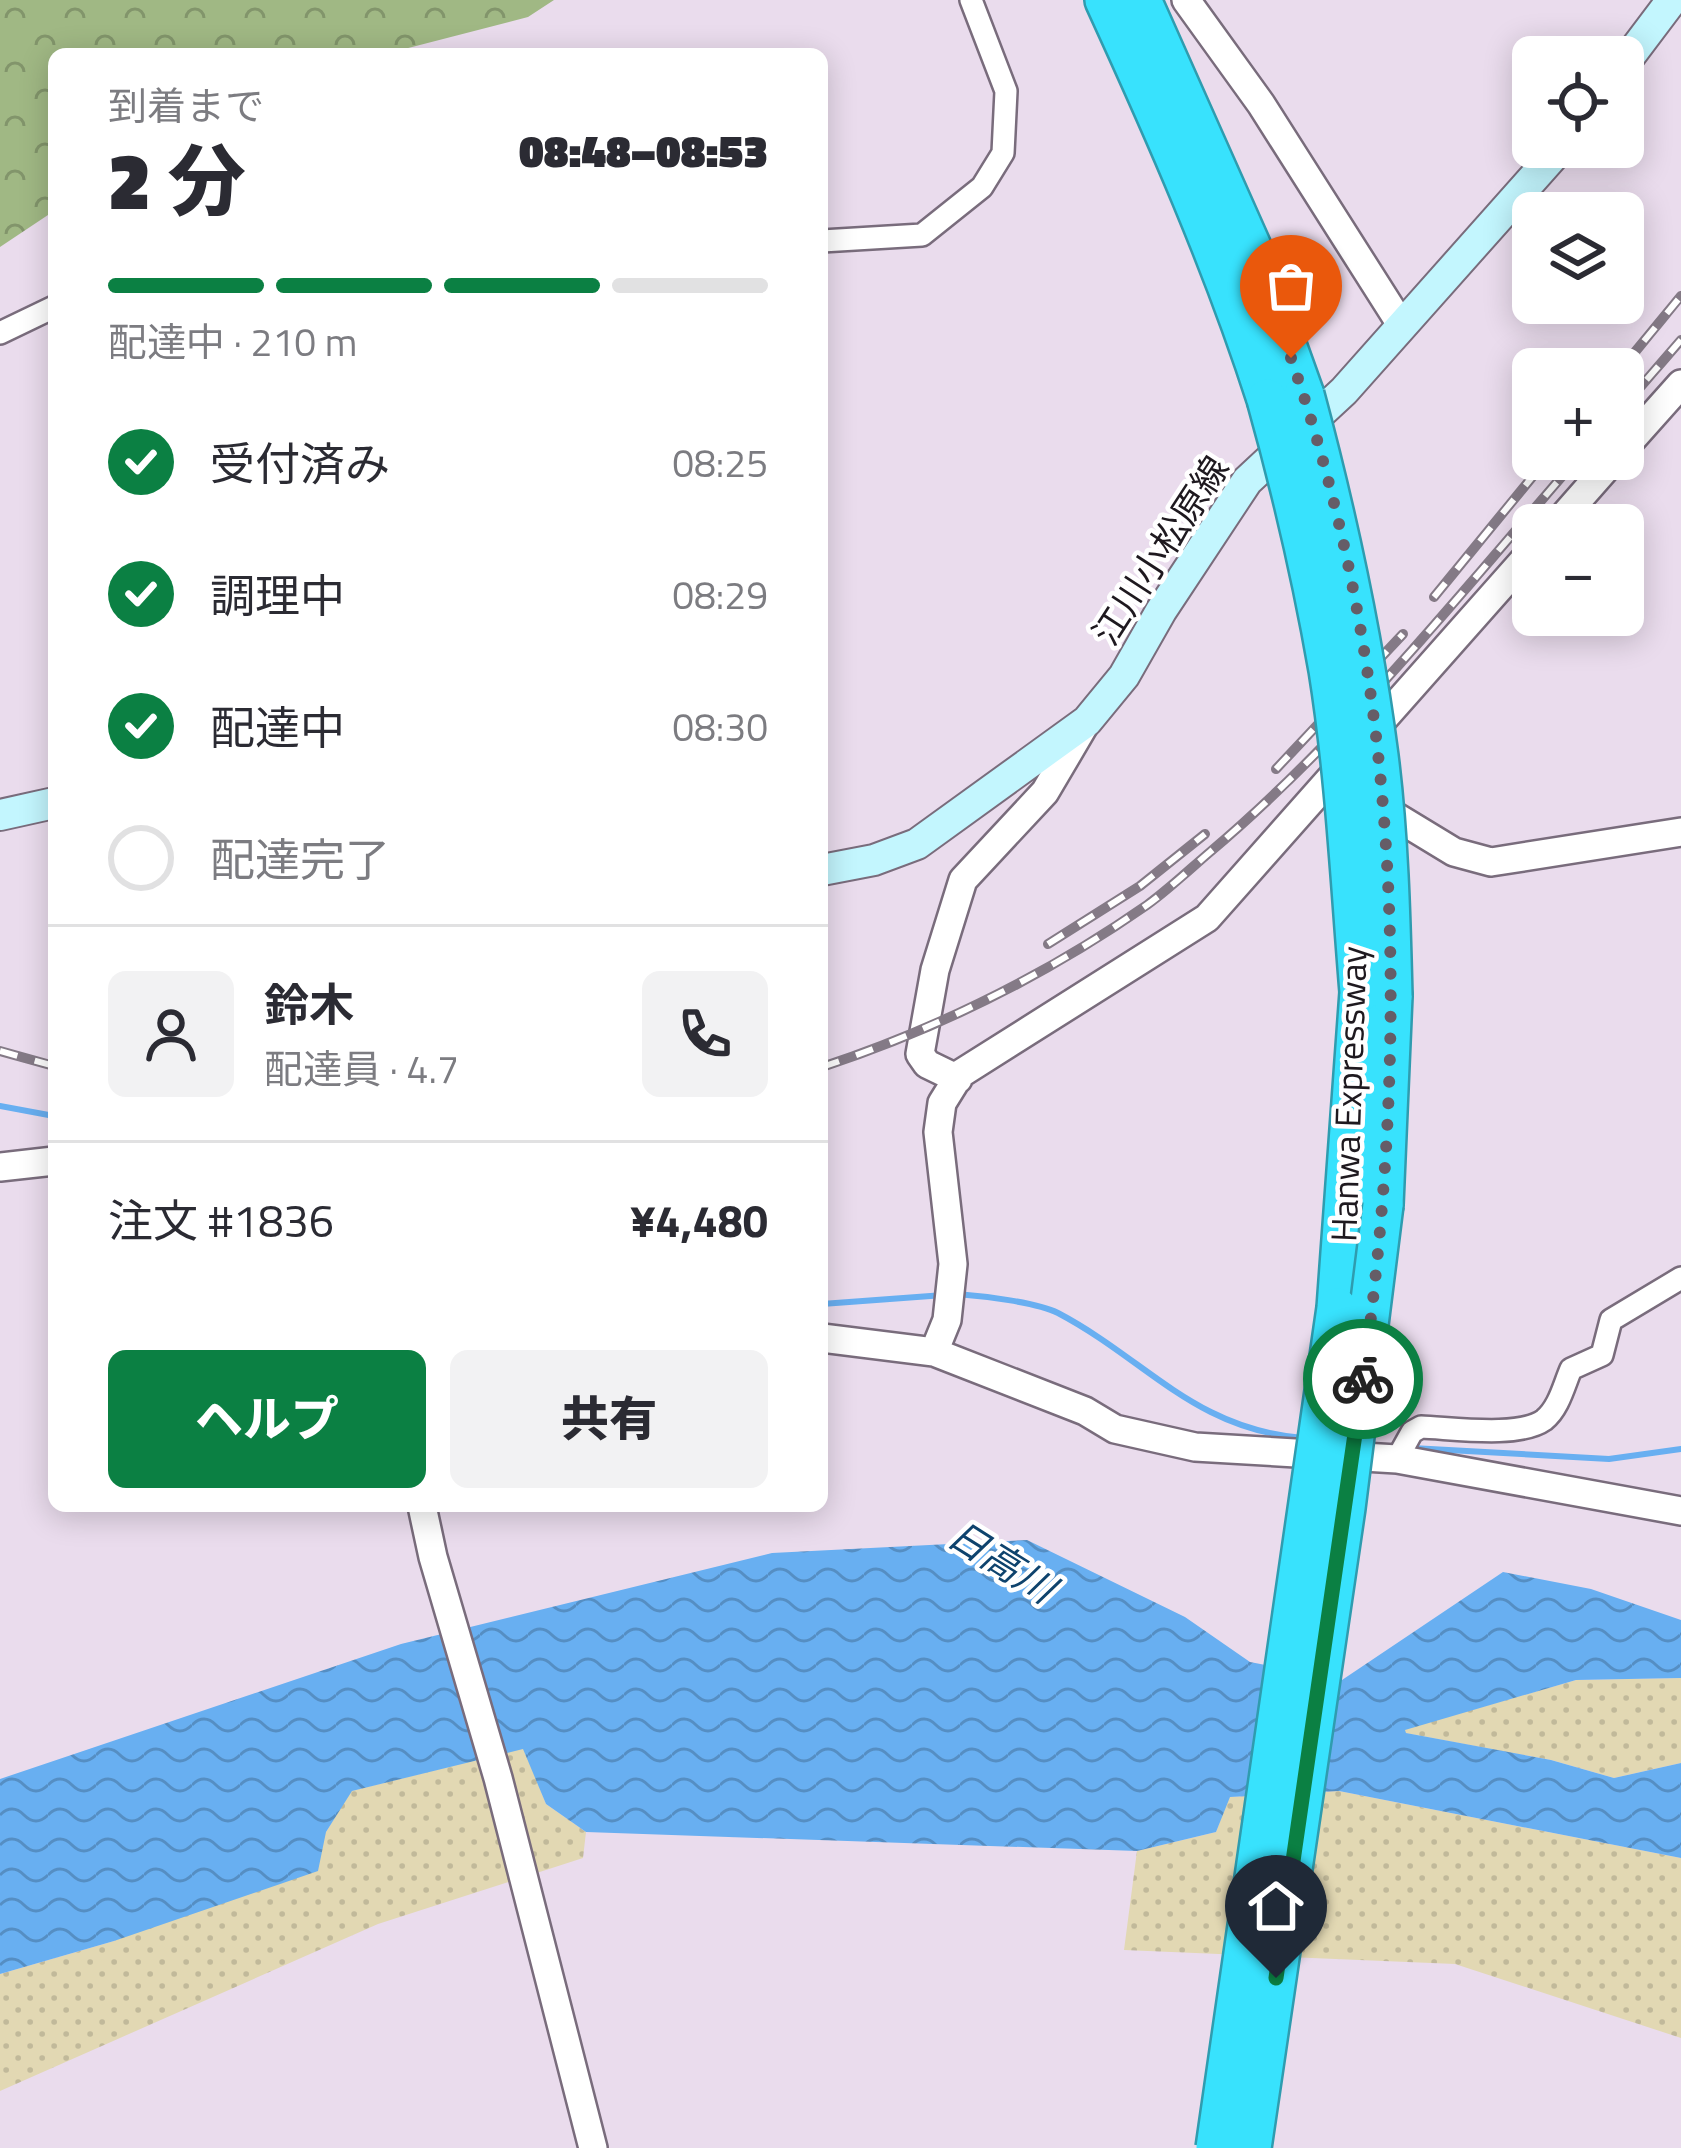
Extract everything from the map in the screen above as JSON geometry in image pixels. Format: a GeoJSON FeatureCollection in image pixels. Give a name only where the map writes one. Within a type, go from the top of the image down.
{"type":"FeatureCollection","features":[{"type":"Feature","properties":{"kind":"highway","name":"Hanwa Expressway"},"geometry":{"type":"LineString","coordinates":[[1105,0],[1175,152],[1240,316],[1285,397],[1334,505],[1379,761],[1376,994],[1383,1205],[1348,1487],[1251,2148]]}},
{"type":"Feature","properties":{"kind":"highway","name":"Hanwa Expressway"},"geometry":{"type":"LineString","coordinates":[[1141,0],[1251,247],[1285,397]]}},
{"type":"Feature","properties":{"kind":"highway","name":"Hanwa Expressway"},"geometry":{"type":"LineString","coordinates":[[1216,2148],[1337,1308],[1376,994]]}},
{"type":"Feature","properties":{"kind":"main road"},"geometry":{"type":"LineString","coordinates":[[1644,37],[1672,0]]}},
{"type":"Feature","properties":{"kind":"main road","name":"江川小松原線"},"geometry":{"type":"LineString","coordinates":[[828,869],[874,860],[916,844],[1087,721],[1124,676],[1246,482],[1344,391],[1542,168]]}},
{"type":"Feature","properties":{"kind":"main road"},"geometry":{"type":"LineString","coordinates":[[0,815],[48,804]]}},
{"type":"Feature","properties":{"kind":"street"},"geometry":{"type":"LineString","coordinates":[[828,241],[922,235],[982,187],[1004,153],[1006,91],[971,0]]}},
{"type":"Feature","properties":{"kind":"street"},"geometry":{"type":"LineString","coordinates":[[1186,0],[1261,104],[1402,326]]}},
{"type":"Feature","properties":{"kind":"street"},"geometry":{"type":"LineString","coordinates":[[0,333],[48,310]]}},
{"type":"Feature","properties":{"kind":"street"},"geometry":{"type":"LineString","coordinates":[[1644,425],[1681,384]]}},
{"type":"Feature","properties":{"kind":"street"},"geometry":{"type":"LineString","coordinates":[[1574,504],[1596,480]]}},
{"type":"Feature","properties":{"kind":"street"},"geometry":{"type":"LineString","coordinates":[[934,1352],[946,1320],[952,1264],[938,1132],[942,1103],[960,1074],[1207,918],[1512,574]]}},
{"type":"Feature","properties":{"kind":"street"},"geometry":{"type":"LineString","coordinates":[[958,1079],[927,1064],[920,1054],[934,970],[963,880],[1045,792],[1087,721]]}},
{"type":"Feature","properties":{"kind":"street"},"geometry":{"type":"LineString","coordinates":[[1331,777],[1454,852],[1491,862],[1681,832]]}},
{"type":"Feature","properties":{"kind":"street"},"geometry":{"type":"LineString","coordinates":[[0,1167],[48,1161]]}},
{"type":"Feature","properties":{"kind":"street"},"geometry":{"type":"LineString","coordinates":[[1397,1460],[1412,1432],[1421,1427],[1514,1430],[1543,1421],[1556,1405],[1571,1369],[1602,1355],[1611,1321],[1681,1278]]}},
{"type":"Feature","properties":{"kind":"street"},"geometry":{"type":"LineString","coordinates":[[828,1339],[934,1352],[1135,1433],[1195,1447],[1397,1460],[1681,1511]]}},
{"type":"Feature","properties":{"kind":"street"},"geometry":{"type":"LineString","coordinates":[[423,1512],[498,1778],[592,2148]]}},
{"type":"Feature","properties":{"kind":"green space"},"geometry":{"type":"Polygon","coordinates":[[[0,0],[554,0],[528,17],[408,48],[48,48],[48,215],[0,247],[0,0]]]}},
{"type":"Feature","properties":{"kind":"sand"},"geometry":{"type":"Polygon","coordinates":[[[1681,1678],[1681,1763],[1614,1778],[1551,1760],[1405,1733],[1405,1729],[1576,1680],[1681,1678]]]}},
{"type":"Feature","properties":{"kind":"sand"},"geometry":{"type":"Polygon","coordinates":[[[524,1748],[546,1804],[586,1832],[583,1858],[378,1924],[0,2091],[0,1974],[114,1941],[326,1832],[351,1791],[524,1748]]]}},
{"type":"Feature","properties":{"kind":"sand"},"geometry":{"type":"Polygon","coordinates":[[[1339,1791],[1681,1858],[1681,2038],[1455,1964],[1124,1950],[1137,1851],[1216,1832],[1229,1797],[1339,1791]]]}},
{"type":"Feature","properties":{"kind":"water","name":"日高川"},"geometry":{"type":"Polygon","coordinates":[[[1027,1540],[1185,1617],[1250,1662],[1342,1680],[1503,1572],[1591,1589],[1681,1620],[1681,1678],[1576,1680],[1405,1730],[1614,1778],[1681,1763],[1681,1858],[1339,1791],[1230,1797],[1216,1832],[1137,1851],[586,1832],[546,1804],[523,1749],[352,1791],[326,1832],[318,1871],[114,1941],[0,1974],[0,1779],[401,1644],[772,1553],[1027,1540]]]}},
{"type":"Feature","properties":{"kind":"waterway"},"geometry":{"type":"LineString","coordinates":[[0,1106],[48,1115]]}},
{"type":"Feature","properties":{"kind":"waterway"},"geometry":{"type":"LineString","coordinates":[[957,1294],[1058,1313],[1201,1407],[1265,1432],[1303,1438]]}},
{"type":"Feature","properties":{"kind":"waterway"},"geometry":{"type":"LineString","coordinates":[[828,1304],[944,1295]]}},
{"type":"Feature","properties":{"kind":"waterway"},"geometry":{"type":"LineString","coordinates":[[1412,1448],[1609,1459],[1681,1449]]}},
{"type":"Feature","properties":{"kind":"railway"},"geometry":{"type":"LineString","coordinates":[[1638,348],[1681,296]]}},
{"type":"Feature","properties":{"kind":"railway"},"geometry":{"type":"LineString","coordinates":[[1644,383],[1681,340]]}},
{"type":"Feature","properties":{"kind":"railway"},"geometry":{"type":"LineString","coordinates":[[1434,597],[1530,480]]}},
{"type":"Feature","properties":{"kind":"railway"},"geometry":{"type":"LineString","coordinates":[[828,1065],[990,998],[1147,905],[1309,761],[1559,480]]}},
{"type":"Feature","properties":{"kind":"railway"},"geometry":{"type":"LineString","coordinates":[[1276,769],[1403,634]]}},
{"type":"Feature","properties":{"kind":"railway"},"geometry":{"type":"LineString","coordinates":[[1048,944],[1140,886],[1205,834]]}},
{"type":"Feature","properties":{"kind":"railway"},"geometry":{"type":"LineString","coordinates":[[0,1051],[48,1064]]}},
{"type":"Feature","properties":{"kind":"way so far"},"geometry":{"type":"LineString","coordinates":[[1291,358],[1334,505],[1363,652],[1379,761],[1390,914],[1392,996],[1383,1205],[1363,1379]]}},
{"type":"Feature","properties":{"kind":"route"},"geometry":{"type":"LineString","coordinates":[[1276,1978],[1363,1379]]}}]}
